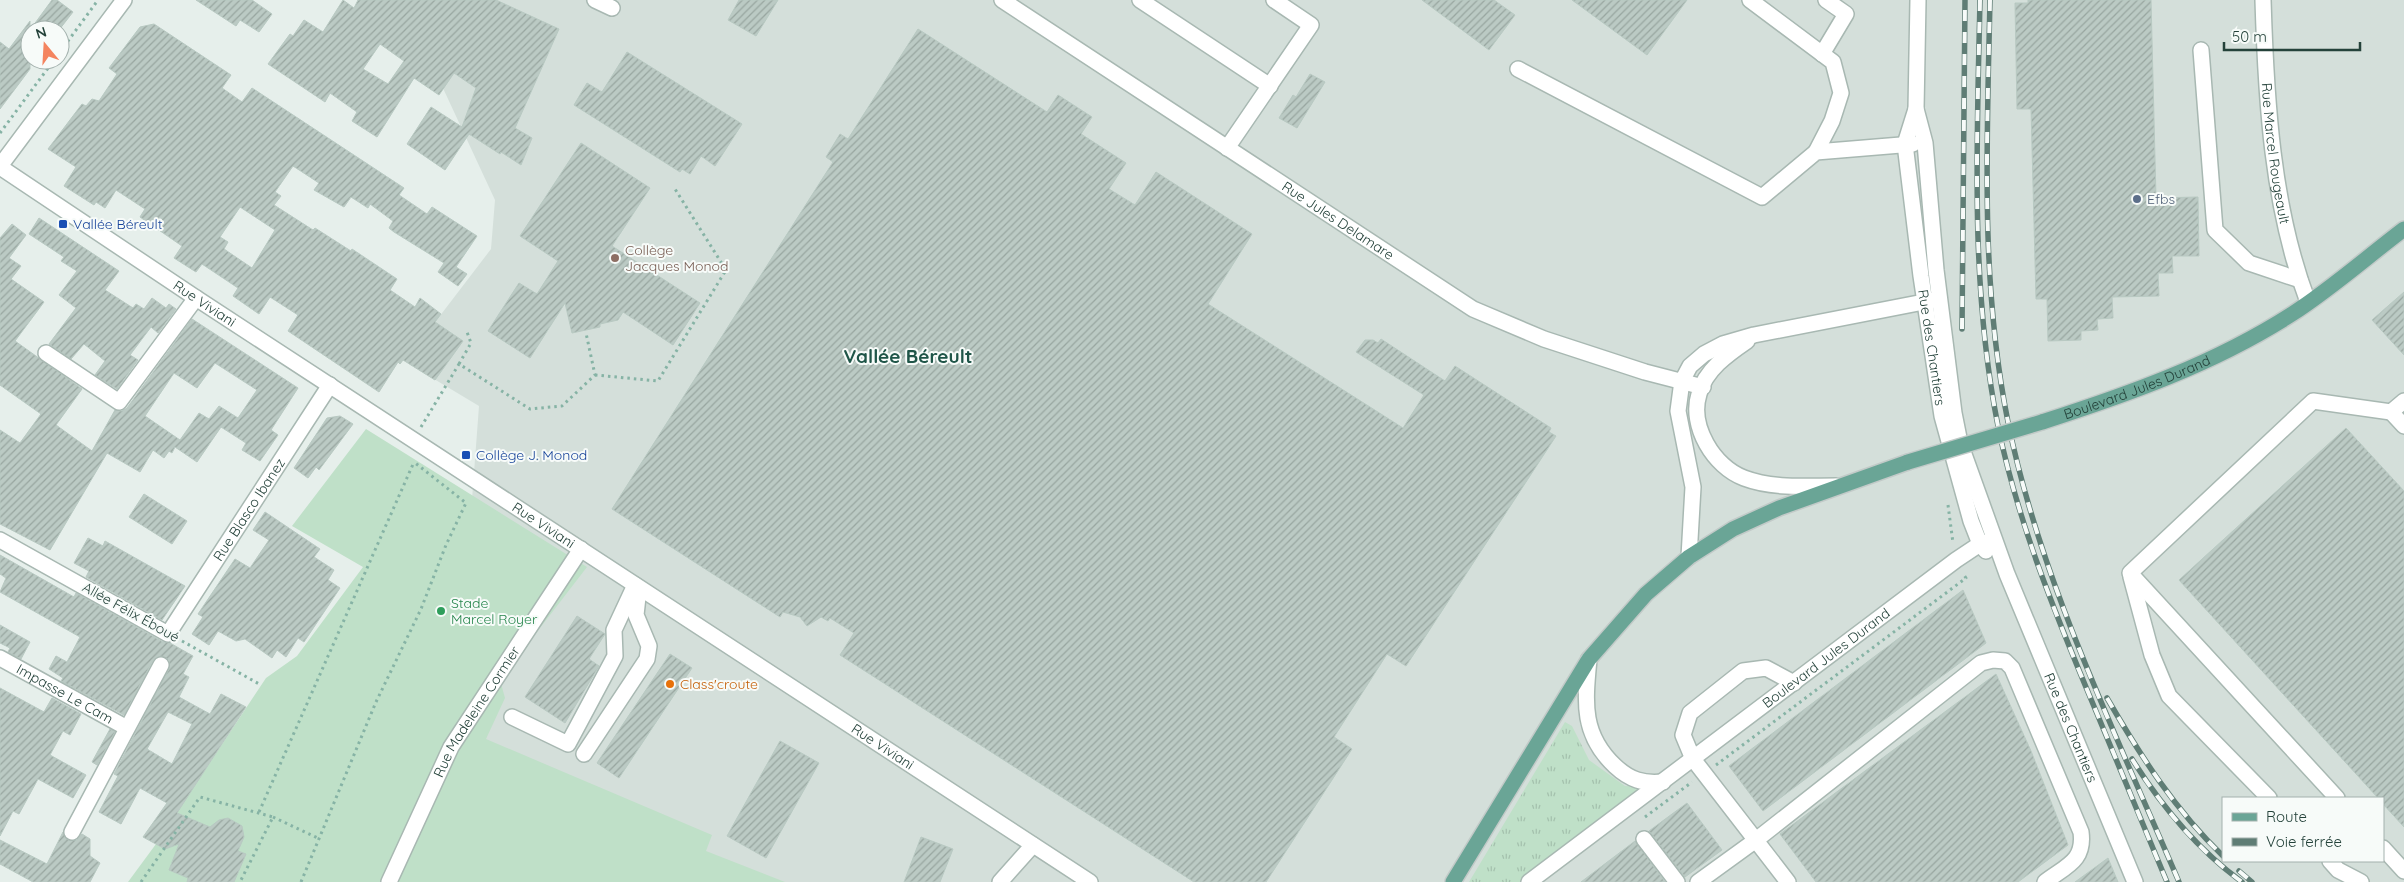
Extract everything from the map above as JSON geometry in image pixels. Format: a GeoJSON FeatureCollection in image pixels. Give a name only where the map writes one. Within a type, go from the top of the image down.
{"type":"FeatureCollection","features":[{"type":"Feature","properties":{"kind":"main road","name":"Boulevard Jules Durand"},"geometry":{"type":"LineString","coordinates":[[1453,882],[1589,659],[1646,594],[1689,557],[1734,529],[1779,508],[1908,462],[2111,400],[2181,374],[2227,352],[2308,302],[2404,228]]}},
{"type":"Feature","properties":{"kind":"street"},"geometry":{"type":"LineString","coordinates":[[0,166],[124,0]]}},
{"type":"Feature","properties":{"kind":"street"},"geometry":{"type":"LineString","coordinates":[[595,0],[612,8]]}},
{"type":"Feature","properties":{"kind":"street","name":"Rue Jules Delamare"},"geometry":{"type":"LineString","coordinates":[[1002,0],[1473,309],[1544,339],[1645,372],[1702,387]]}},
{"type":"Feature","properties":{"kind":"street"},"geometry":{"type":"LineString","coordinates":[[1140,0],[1270,86]]}},
{"type":"Feature","properties":{"kind":"street"},"geometry":{"type":"LineString","coordinates":[[1227,148],[1311,25],[1274,0]]}},
{"type":"Feature","properties":{"kind":"street"},"geometry":{"type":"LineString","coordinates":[[1518,69],[1762,197],[1816,152],[1832,121],[1841,93],[1833,62],[1750,0]]}},
{"type":"Feature","properties":{"kind":"street"},"geometry":{"type":"LineString","coordinates":[[1822,54],[1846,14],[1826,0]]}},
{"type":"Feature","properties":{"kind":"street","name":"Rue des Chantiers"},"geometry":{"type":"LineString","coordinates":[[1918,0],[1916,109],[1925,143],[1932,300]]}},
{"type":"Feature","properties":{"kind":"street","name":"Rue Marcel Rougeault"},"geometry":{"type":"LineString","coordinates":[[2263,0],[2271,130],[2284,216],[2300,280],[2308,302]]}},
{"type":"Feature","properties":{"kind":"street"},"geometry":{"type":"LineString","coordinates":[[2201,50],[2215,230],[2249,263],[2300,280]]}},
{"type":"Feature","properties":{"kind":"street","name":"Rue des Chantiers"},"geometry":{"type":"LineString","coordinates":[[1916,109],[1905,144],[1932,300],[1960,443],[1987,542],[2007,574],[2135,882]]}},
{"type":"Feature","properties":{"kind":"street"},"geometry":{"type":"LineString","coordinates":[[1816,152],[1925,143]]}},
{"type":"Feature","properties":{"kind":"street","name":"Rue Viviani"},"geometry":{"type":"LineString","coordinates":[[0,166],[196,298],[1090,882]]}},
{"type":"Feature","properties":{"kind":"street"},"geometry":{"type":"LineString","coordinates":[[46,353],[119,402],[196,298]]}},
{"type":"Feature","properties":{"kind":"street","name":"Boulevard Jules Durand"},"geometry":{"type":"LineString","coordinates":[[1689,557],[1693,487],[1678,411],[1682,381],[1690,366],[1704,354],[1723,344],[1754,335],[1932,300]]}},
{"type":"Feature","properties":{"kind":"street","name":"Boulevard Jules Durand"},"geometry":{"type":"LineString","coordinates":[[1754,335],[1721,360],[1698,394],[1698,419],[1706,444],[1722,464],[1744,478],[1783,486],[1840,486]]}},
{"type":"Feature","properties":{"kind":"street","name":"Rue Blasco Ibanez"},"geometry":{"type":"LineString","coordinates":[[168,634],[330,385]]}},
{"type":"Feature","properties":{"kind":"street"},"geometry":{"type":"LineString","coordinates":[[2391,412],[2404,400]]}},
{"type":"Feature","properties":{"kind":"street"},"geometry":{"type":"LineString","coordinates":[[2130,573],[2313,401],[2391,412],[2404,426]]}},
{"type":"Feature","properties":{"kind":"street","name":"Allée Félix Éboué"},"geometry":{"type":"LineString","coordinates":[[0,540],[168,634]]}},
{"type":"Feature","properties":{"kind":"street","name":"Boulevard Jules Durand"},"geometry":{"type":"LineString","coordinates":[[1529,882],[1956,560],[1987,542]]}},
{"type":"Feature","properties":{"kind":"street","name":"Rue Madeleine Cormier"},"geometry":{"type":"LineString","coordinates":[[389,882],[451,747],[580,549]]}},
{"type":"Feature","properties":{"kind":"street"},"geometry":{"type":"LineString","coordinates":[[2130,573],[2152,654],[2169,696],[2268,797]]}},
{"type":"Feature","properties":{"kind":"street"},"geometry":{"type":"LineString","coordinates":[[2130,573],[2336,797]]}},
{"type":"Feature","properties":{"kind":"street"},"geometry":{"type":"LineString","coordinates":[[512,717],[568,744],[615,656],[614,630],[637,586]]}},
{"type":"Feature","properties":{"kind":"street"},"geometry":{"type":"LineString","coordinates":[[584,754],[647,660],[649,646],[636,615],[637,586]]}},
{"type":"Feature","properties":{"kind":"street"},"geometry":{"type":"LineString","coordinates":[[1589,659],[1586,699],[1590,731],[1603,754],[1628,778],[1648,783],[1664,782]]}},
{"type":"Feature","properties":{"kind":"street","name":"Impasse Le Cam"},"geometry":{"type":"LineString","coordinates":[[1,660],[127,728]]}},
{"type":"Feature","properties":{"kind":"street"},"geometry":{"type":"LineString","coordinates":[[1698,882],[1756,840],[1981,663],[1994,660],[2005,661],[2012,668],[2081,832],[2083,847],[2076,859],[2045,882]]}},
{"type":"Feature","properties":{"kind":"street","name":"Impasse Le Cam"},"geometry":{"type":"LineString","coordinates":[[72,832],[161,666]]}},
{"type":"Feature","properties":{"kind":"street"},"geometry":{"type":"LineString","coordinates":[[1788,882],[1693,759],[1683,735],[1690,713],[1744,671],[1766,668],[1794,683]]}},
{"type":"Feature","properties":{"kind":"street"},"geometry":{"type":"LineString","coordinates":[[1644,839],[1676,882]]}},
{"type":"Feature","properties":{"kind":"street"},"geometry":{"type":"LineString","coordinates":[[1000,882],[1016,868],[1034,845]]}},
{"type":"Feature","properties":{"kind":"street"},"geometry":{"type":"LineString","coordinates":[[2384,849],[2404,871]]}},
{"type":"Feature","properties":{"kind":"street"},"geometry":{"type":"LineString","coordinates":[[2331,862],[2338,870],[2361,882]]}},
{"type":"Feature","properties":{"kind":"path"},"geometry":{"type":"LineString","coordinates":[[70,38],[98,0]]}},
{"type":"Feature","properties":{"kind":"path"},"geometry":{"type":"LineString","coordinates":[[0,133],[47,70]]}},
{"type":"Feature","properties":{"kind":"path"},"geometry":{"type":"LineString","coordinates":[[459,364],[530,409],[562,406],[595,375],[658,381],[726,270],[675,189]]}},
{"type":"Feature","properties":{"kind":"path"},"geometry":{"type":"LineString","coordinates":[[259,812],[414,462],[417,443],[471,343],[467,332]]}},
{"type":"Feature","properties":{"kind":"path"},"geometry":{"type":"LineString","coordinates":[[586,333],[595,375]]}},
{"type":"Feature","properties":{"kind":"path"},"geometry":{"type":"LineString","coordinates":[[301,882],[376,702],[421,609],[446,545],[466,502],[414,462]]}},
{"type":"Feature","properties":{"kind":"path"},"geometry":{"type":"LineString","coordinates":[[1643,819],[1966,578],[1956,560]]}},
{"type":"Feature","properties":{"kind":"path","name":"Allée Félix Éboué"},"geometry":{"type":"LineString","coordinates":[[168,634],[261,685]]}},
{"type":"Feature","properties":{"kind":"path"},"geometry":{"type":"LineString","coordinates":[[141,882],[200,797],[273,816],[320,839]]}},
{"type":"Feature","properties":{"kind":"path"},"geometry":{"type":"LineString","coordinates":[[240,882],[273,816]]}},
{"type":"Feature","properties":{"kind":"shaded area"},"geometry":{"type":"Polygon","coordinates":[[[402,0],[2404,0],[2404,882],[640,882],[456,714],[479,406],[409,364],[436,321],[491,249],[495,200],[402,0]]]}},
{"type":"Feature","properties":{"kind":"green space","name":"Stade Marcel Royer"},"geometry":{"type":"Polygon","coordinates":[[[366,429],[587,567],[500,680],[505,698],[486,739],[712,835],[706,851],[785,882],[128,882],[156,844],[266,678],[297,656],[363,567],[292,526],[366,429]]]}},
{"type":"Feature","properties":{"kind":"green space"},"geometry":{"type":"Polygon","coordinates":[[[1565,722],[1572,726],[1589,760],[1625,786],[1652,787],[1520,882],[1469,882],[1565,722]]]}},
{"type":"Feature","properties":{"kind":"building"},"geometry":{"type":"Polygon","coordinates":[[[52,0],[57,0],[73,12],[67,20],[37,20],[52,0]]]}},
{"type":"Feature","properties":{"kind":"building"},"geometry":{"type":"Polygon","coordinates":[[[196,0],[252,0],[272,14],[259,32],[240,20],[236,26],[196,0]]]}},
{"type":"Feature","properties":{"kind":"building"},"geometry":{"type":"Polygon","coordinates":[[[343,0],[354,8],[358,0],[496,0],[559,29],[515,128],[532,138],[521,165],[469,134],[445,170],[407,144],[431,107],[462,127],[476,88],[454,73],[439,95],[414,78],[377,137],[352,121],[357,112],[330,93],[325,102],[268,64],[290,34],[293,36],[304,20],[323,32],[343,0]],[[380,44],[363,69],[388,84],[404,61],[380,44]]]}},
{"type":"Feature","properties":{"kind":"building"},"geometry":{"type":"Polygon","coordinates":[[[739,0],[778,0],[756,36],[728,20],[739,0]]]}},
{"type":"Feature","properties":{"kind":"building"},"geometry":{"type":"Polygon","coordinates":[[[1422,0],[1494,0],[1515,15],[1489,50],[1422,0]]]}},
{"type":"Feature","properties":{"kind":"building"},"geometry":{"type":"Polygon","coordinates":[[[1572,0],[1687,0],[1647,55],[1572,0]]]}},
{"type":"Feature","properties":{"kind":"building"},"geometry":{"type":"Polygon","coordinates":[[[2028,0],[2151,0],[2156,198],[2198,197],[2199,256],[2172,256],[2173,273],[2158,273],[2159,296],[2112,297],[2113,318],[2097,319],[2098,330],[2081,331],[2081,340],[2048,341],[2047,299],[2036,299],[2031,109],[2017,109],[2015,3],[2028,3],[2028,0]]]}},
{"type":"Feature","properties":{"kind":"building"},"geometry":{"type":"Polygon","coordinates":[[[154,24],[231,75],[222,88],[242,102],[252,88],[404,188],[399,195],[427,214],[432,207],[477,236],[456,267],[467,274],[458,286],[438,272],[444,263],[394,232],[389,228],[393,221],[370,204],[368,208],[351,197],[344,207],[314,190],[319,183],[293,166],[275,192],[281,196],[274,205],[313,230],[315,228],[351,251],[352,249],[397,279],[390,290],[415,307],[420,298],[441,314],[435,322],[463,341],[435,380],[403,360],[400,364],[398,362],[379,392],[288,331],[298,315],[270,297],[259,314],[233,296],[238,288],[202,264],[196,272],[174,258],[182,246],[140,217],[145,209],[116,190],[105,208],[96,202],[94,205],[64,186],[76,167],[48,149],[82,104],[86,106],[92,99],[99,101],[117,74],[109,68],[140,27],[154,24]],[[240,207],[220,237],[228,242],[224,249],[252,268],[275,230],[240,207]]]}},
{"type":"Feature","properties":{"kind":"building"},"geometry":{"type":"Polygon","coordinates":[[[918,29],[1047,112],[1058,95],[1092,117],[1081,134],[1126,163],[1109,189],[1135,205],[1156,172],[1252,234],[1208,304],[1403,428],[1424,395],[1356,352],[1365,340],[1373,340],[1378,343],[1381,339],[1445,381],[1455,366],[1551,428],[1549,432],[1556,436],[1406,666],[1387,654],[1334,737],[1352,749],[1266,882],[1194,882],[840,655],[854,633],[830,618],[828,621],[821,617],[807,626],[800,617],[783,612],[780,617],[612,509],[833,162],[826,157],[840,134],[848,139],[918,29]]]}},
{"type":"Feature","properties":{"kind":"building"},"geometry":{"type":"Polygon","coordinates":[[[20,34],[20,70],[29,70],[0,109],[0,42],[9,49],[20,34]]]}},
{"type":"Feature","properties":{"kind":"building"},"geometry":{"type":"Polygon","coordinates":[[[627,52],[742,124],[715,166],[701,156],[690,174],[682,169],[680,172],[574,105],[587,83],[602,92],[627,52]]]}},
{"type":"Feature","properties":{"kind":"building"},"geometry":{"type":"Polygon","coordinates":[[[1310,74],[1325,82],[1297,128],[1279,118],[1293,95],[1296,97],[1310,74]]]}},
{"type":"Feature","properties":{"kind":"building"},"geometry":{"type":"Polygon","coordinates":[[[581,143],[650,188],[612,246],[700,303],[673,345],[623,312],[618,320],[600,324],[600,327],[572,333],[565,303],[530,358],[488,331],[519,283],[537,294],[558,261],[520,236],[581,143]]]}},
{"type":"Feature","properties":{"kind":"building"},"geometry":{"type":"Polygon","coordinates":[[[39,218],[119,271],[105,290],[133,308],[136,304],[144,309],[152,298],[166,308],[169,304],[176,309],[158,333],[151,327],[130,355],[138,360],[117,389],[95,375],[105,361],[84,344],[71,359],[49,344],[76,308],[59,295],[77,271],[61,261],[64,257],[29,234],[39,218]]]}},
{"type":"Feature","properties":{"kind":"building"},"geometry":{"type":"Polygon","coordinates":[[[12,224],[26,235],[9,258],[21,266],[11,279],[44,302],[15,341],[82,389],[56,425],[92,451],[115,410],[122,411],[127,408],[192,319],[298,388],[271,430],[278,435],[260,461],[242,450],[246,443],[221,427],[197,462],[175,447],[172,453],[169,451],[164,458],[153,450],[140,472],[107,453],[50,550],[0,524],[0,430],[20,443],[41,414],[0,385],[0,238],[12,224]],[[215,363],[197,388],[174,373],[145,416],[180,440],[199,413],[209,419],[219,406],[238,418],[257,390],[215,363]]]}},
{"type":"Feature","properties":{"kind":"building"},"geometry":{"type":"Polygon","coordinates":[[[2404,292],[2404,355],[2372,320],[2404,292]]]}},
{"type":"Feature","properties":{"kind":"building"},"geometry":{"type":"Polygon","coordinates":[[[340,416],[353,424],[319,470],[316,467],[308,478],[294,468],[327,418],[340,416]]]}},
{"type":"Feature","properties":{"kind":"building"},"geometry":{"type":"Polygon","coordinates":[[[2346,428],[2404,491],[2404,827],[2384,805],[2384,797],[2377,797],[2179,580],[2346,428]]]}},
{"type":"Feature","properties":{"kind":"building"},"geometry":{"type":"Polygon","coordinates":[[[144,494],[187,521],[172,544],[129,517],[144,494]]]}},
{"type":"Feature","properties":{"kind":"building"},"geometry":{"type":"Polygon","coordinates":[[[265,512],[320,549],[314,557],[334,570],[328,580],[340,588],[304,642],[298,638],[286,657],[277,650],[272,658],[245,639],[236,641],[218,631],[209,645],[192,634],[203,617],[198,614],[235,559],[250,568],[269,540],[253,530],[265,512]]]}},
{"type":"Feature","properties":{"kind":"building"},"geometry":{"type":"Polygon","coordinates":[[[88,538],[103,546],[105,541],[185,586],[162,620],[86,577],[89,571],[74,563],[88,538]]]}},
{"type":"Feature","properties":{"kind":"building"},"geometry":{"type":"Polygon","coordinates":[[[0,555],[74,597],[76,593],[163,642],[170,643],[193,656],[183,674],[189,677],[179,697],[210,714],[221,694],[246,707],[177,813],[210,827],[219,820],[228,818],[242,826],[244,837],[238,851],[246,854],[234,882],[187,882],[188,878],[169,870],[179,844],[165,849],[143,837],[167,803],[140,788],[121,824],[99,812],[118,776],[114,774],[169,669],[169,660],[161,656],[153,660],[124,715],[61,681],[63,678],[49,669],[56,656],[67,662],[80,637],[0,592],[6,578],[0,574],[0,555]],[[168,712],[147,749],[172,764],[192,724],[168,712]]]}},
{"type":"Feature","properties":{"kind":"building"},"geometry":{"type":"Polygon","coordinates":[[[1963,590],[1986,643],[1763,811],[1729,766],[1963,590]]]}},
{"type":"Feature","properties":{"kind":"building"},"geometry":{"type":"Polygon","coordinates":[[[577,616],[605,634],[589,659],[599,666],[565,723],[525,697],[577,616]]]}},
{"type":"Feature","properties":{"kind":"building"},"geometry":{"type":"Polygon","coordinates":[[[0,625],[30,642],[21,659],[8,652],[10,648],[0,643],[0,625]]]}},
{"type":"Feature","properties":{"kind":"building"},"geometry":{"type":"Polygon","coordinates":[[[670,654],[692,668],[619,778],[597,763],[670,654]]]}},
{"type":"Feature","properties":{"kind":"building"},"geometry":{"type":"Polygon","coordinates":[[[1996,674],[2031,751],[2068,845],[2018,882],[1816,882],[1780,834],[1996,674]]]}},
{"type":"Feature","properties":{"kind":"building"},"geometry":{"type":"Polygon","coordinates":[[[0,688],[44,712],[52,698],[81,714],[70,735],[63,731],[50,755],[86,775],[73,798],[38,779],[19,814],[13,811],[0,836],[0,688]]]}},
{"type":"Feature","properties":{"kind":"building"},"geometry":{"type":"Polygon","coordinates":[[[110,729],[115,732],[97,765],[92,762],[110,729]]]}},
{"type":"Feature","properties":{"kind":"building"},"geometry":{"type":"Polygon","coordinates":[[[780,741],[819,763],[766,858],[727,836],[780,741]]]}},
{"type":"Feature","properties":{"kind":"building"},"geometry":{"type":"Polygon","coordinates":[[[1687,803],[1722,850],[1685,877],[1649,831],[1687,803]]]}},
{"type":"Feature","properties":{"kind":"building"},"geometry":{"type":"Polygon","coordinates":[[[63,832],[68,840],[77,840],[82,834],[90,839],[90,856],[100,863],[90,882],[33,882],[0,864],[0,840],[47,864],[63,832]]]}},
{"type":"Feature","properties":{"kind":"building"},"geometry":{"type":"Polygon","coordinates":[[[921,837],[953,849],[940,882],[904,882],[921,837]]]}},
{"type":"Feature","properties":{"kind":"building"},"geometry":{"type":"Polygon","coordinates":[[[1635,841],[1665,882],[1581,882],[1635,841]]]}},
{"type":"Feature","properties":{"kind":"building"},"geometry":{"type":"Polygon","coordinates":[[[2108,858],[2118,882],[2075,882],[2108,858]]]}},
{"type":"Feature","properties":{"kind":"railway"},"geometry":{"type":"LineString","coordinates":[[1962,329],[1965,0]]}},
{"type":"Feature","properties":{"kind":"railway"},"geometry":{"type":"LineString","coordinates":[[1980,0],[1977,160],[1979,267],[1989,373],[1998,426],[2016,498],[2039,567],[2079,670],[2167,882]]}},
{"type":"Feature","properties":{"kind":"railway"},"geometry":{"type":"LineString","coordinates":[[1990,0],[1987,159],[1989,265],[1999,370],[2008,422],[2039,540],[2060,598],[2082,656],[2179,882]]}},
{"type":"Feature","properties":{"kind":"railway"},"geometry":{"type":"LineString","coordinates":[[2107,698],[2159,781],[2189,820],[2222,855]]}},
{"type":"Feature","properties":{"kind":"railway"},"geometry":{"type":"LineString","coordinates":[[2132,759],[2143,777],[2181,826],[2210,856],[2242,882]]}},
{"type":"Feature","properties":{"kind":"railway"},"geometry":{"type":"LineString","coordinates":[[2239,871],[2252,882]]}},
{"type":"Feature","properties":{"kind":"place","name":"Efbs"},"geometry":{"type":"Point","coordinates":[2137,199]}},
{"type":"Feature","properties":{"kind":"place","name":"Vallée Béreult"},"geometry":{"type":"Point","coordinates":[63,224]}},
{"type":"Feature","properties":{"kind":"place","name":"Collège Jacques Monod"},"geometry":{"type":"Point","coordinates":[615,258]}},
{"type":"Feature","properties":{"kind":"place","name":"Collège J. Monod"},"geometry":{"type":"Point","coordinates":[466,455]}},
{"type":"Feature","properties":{"kind":"place","name":"Stade Marcel Royer"},"geometry":{"type":"Point","coordinates":[441,611]}},
{"type":"Feature","properties":{"kind":"place","name":"Class'croute"},"geometry":{"type":"Point","coordinates":[670,684]}},
{"type":"Feature","properties":{"kind":"district","name":"Vallée Béreult"},"geometry":{"type":"Point","coordinates":[908,356]}}]}
